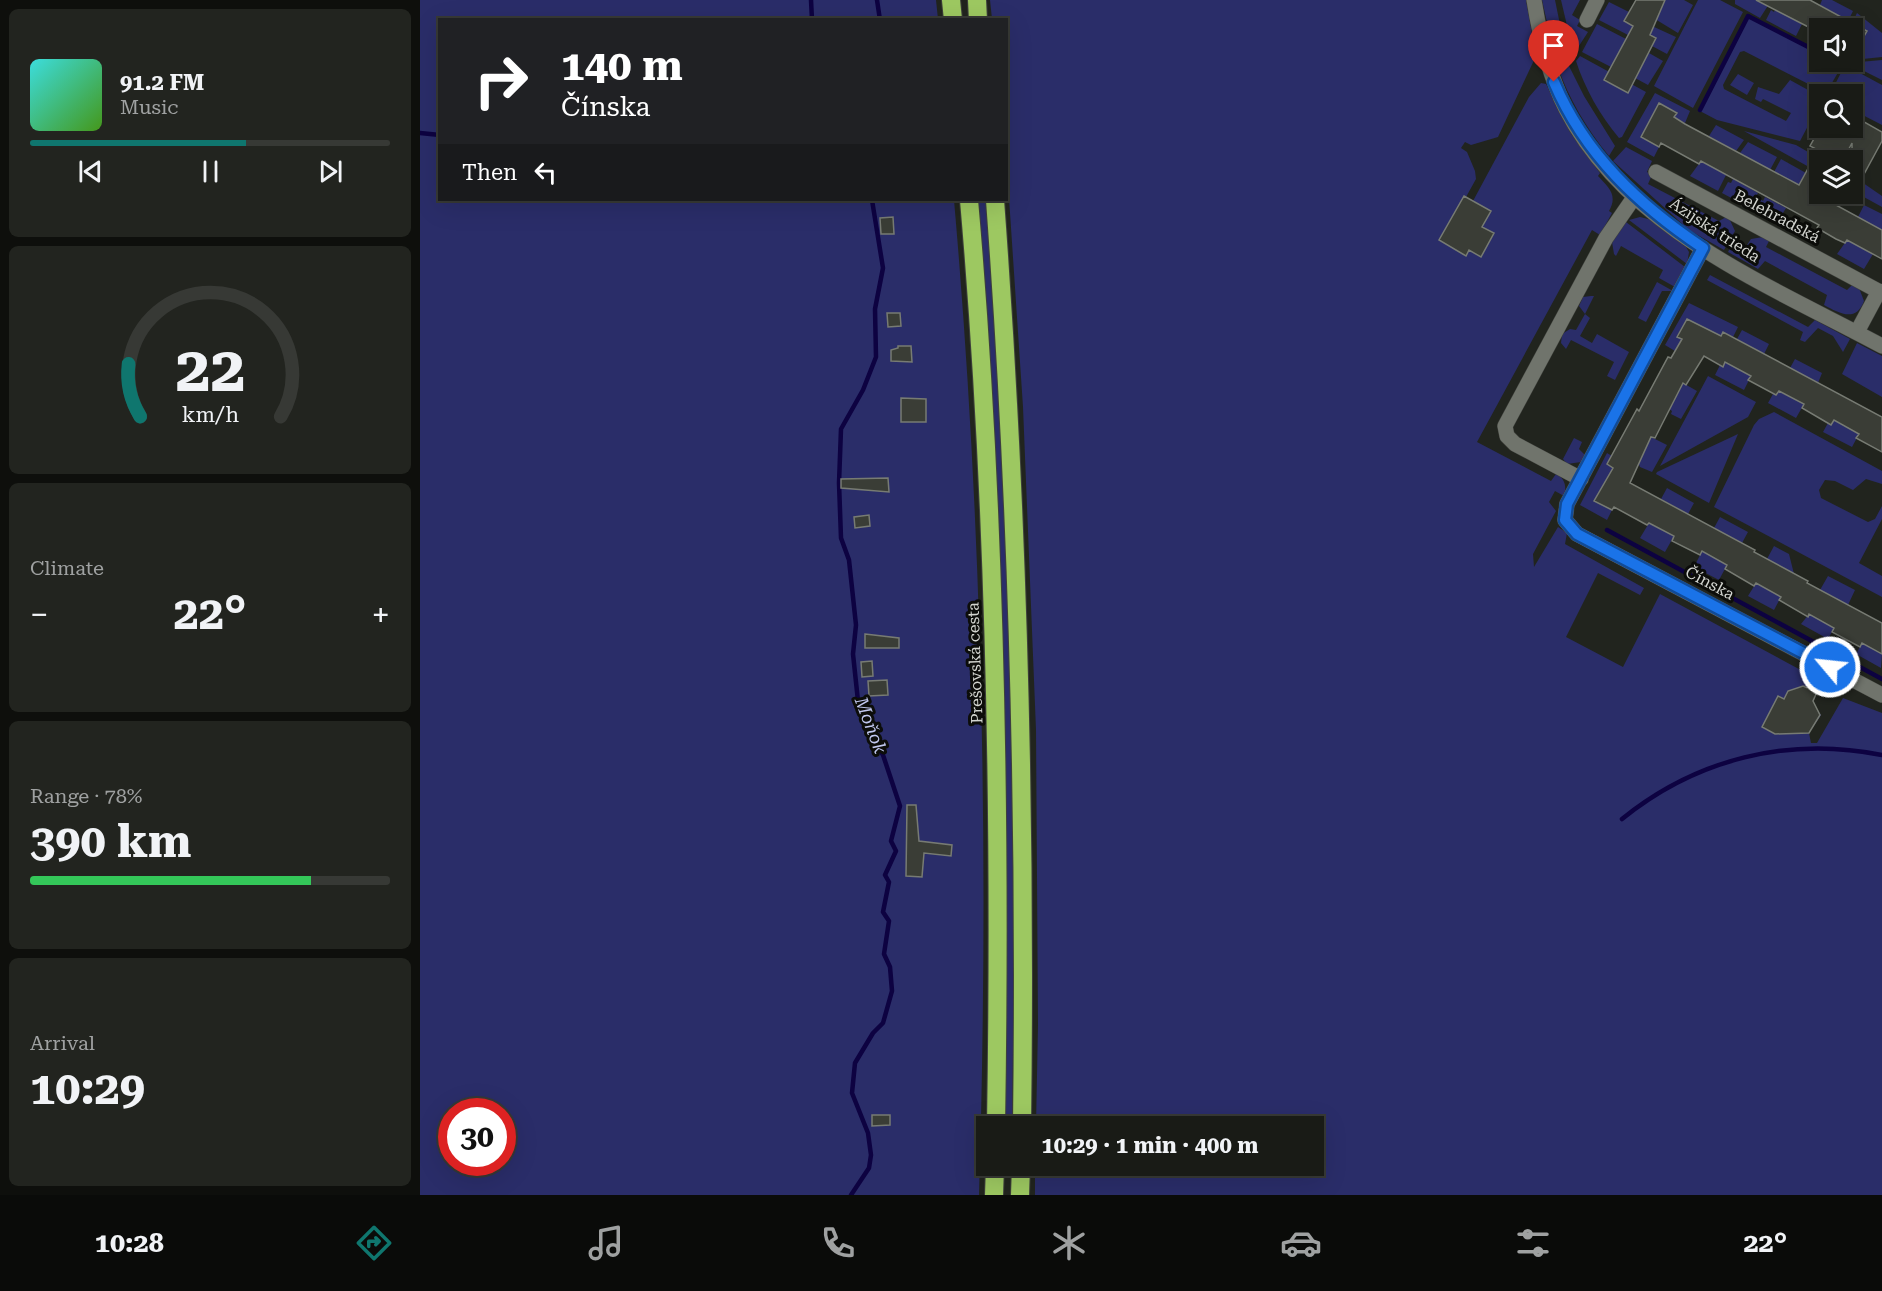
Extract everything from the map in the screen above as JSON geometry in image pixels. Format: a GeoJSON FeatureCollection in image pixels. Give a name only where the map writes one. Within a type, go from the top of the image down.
{"type":"FeatureCollection","features":[{"type":"Feature","properties":{"kind":"highway"},"geometry":{"type":"LineString","coordinates":[[951,0],[953,18]]}},
{"type":"Feature","properties":{"kind":"highway"},"geometry":{"type":"LineString","coordinates":[[976,0],[978,18]]}},
{"type":"Feature","properties":{"kind":"highway","name":"Prešovská cesta"},"geometry":{"type":"LineString","coordinates":[[969,201],[982,381],[996,721],[996,1116]]}},
{"type":"Feature","properties":{"kind":"highway"},"geometry":{"type":"LineString","coordinates":[[995,201],[1005,331],[1018,581],[1023,811],[1022,1116]]}},
{"type":"Feature","properties":{"kind":"highway"},"geometry":{"type":"LineString","coordinates":[[994,1195],[995,1176]]}},
{"type":"Feature","properties":{"kind":"highway"},"geometry":{"type":"LineString","coordinates":[[1020,1195],[1021,1176]]}},
{"type":"Feature","properties":{"kind":"street","name":"Ázijská trieda"},"geometry":{"type":"LineString","coordinates":[[1534,0],[1548,65],[1566,109],[1606,168],[1635,196],[1703,248],[1882,346]]}},
{"type":"Feature","properties":{"kind":"street"},"geometry":{"type":"LineString","coordinates":[[1587,20],[1597,0]]}},
{"type":"Feature","properties":{"kind":"street","name":"Belehradská"},"geometry":{"type":"LineString","coordinates":[[1656,172],[1880,292]]}},
{"type":"Feature","properties":{"kind":"street"},"geometry":{"type":"LineString","coordinates":[[1581,479],[1515,444],[1507,436],[1505,426],[1606,238],[1635,196]]}},
{"type":"Feature","properties":{"kind":"street","name":"Čínska"},"geometry":{"type":"LineString","coordinates":[[1703,248],[1564,515],[1577,534],[1882,695]]}},
{"type":"Feature","properties":{"kind":"street"},"geometry":{"type":"LineString","coordinates":[[1857,332],[1880,292]]}},
{"type":"Feature","properties":{"kind":"shaded area"},"geometry":{"type":"Polygon","coordinates":[[[420,0],[936,0],[938,18],[438,18],[438,201],[954,201],[972,448],[981,697],[982,1070],[981,1116],[976,1116],[976,1176],[979,1176],[979,1195],[420,1195],[420,0]]]}},
{"type":"Feature","properties":{"kind":"shaded area"},"geometry":{"type":"Polygon","coordinates":[[[990,0],[1526,0],[1536,56],[1498,137],[1471,145],[1465,142],[1461,148],[1467,152],[1476,179],[1466,197],[1466,255],[1469,250],[1481,256],[1494,233],[1482,227],[1491,211],[1473,201],[1529,97],[1541,83],[1546,84],[1570,132],[1611,192],[1613,200],[1609,211],[1612,213],[1600,235],[1592,230],[1477,442],[1551,481],[1556,474],[1563,480],[1564,496],[1555,491],[1549,502],[1556,511],[1533,554],[1534,567],[1558,527],[1567,533],[1565,544],[1644,588],[1640,595],[1598,573],[1566,637],[1623,667],[1660,594],[1823,682],[1811,703],[1821,715],[1809,733],[1811,743],[1817,743],[1843,698],[1882,713],[1882,1195],[1035,1195],[1035,1176],[1324,1176],[1324,1116],[1036,1116],[1038,1025],[1036,730],[1023,407],[1008,183],[1008,18],[992,18],[990,0]]]}},
{"type":"Feature","properties":{"kind":"shaded area"},"geometry":{"type":"Polygon","coordinates":[[[1542,0],[1555,0],[1565,49],[1555,58],[1542,0]]]}},
{"type":"Feature","properties":{"kind":"shaded area"},"geometry":{"type":"Polygon","coordinates":[[[1561,0],[1580,0],[1572,15],[1580,20],[1577,26],[1588,32],[1577,49],[1572,47],[1561,0]]]}},
{"type":"Feature","properties":{"kind":"shaded area"},"geometry":{"type":"Polygon","coordinates":[[[1665,0],[1684,0],[1693,5],[1678,33],[1655,19],[1665,0]]]}},
{"type":"Feature","properties":{"kind":"shaded area"},"geometry":{"type":"Polygon","coordinates":[[[1698,0],[1720,0],[1743,12],[1693,108],[1654,86],[1698,0]]]}},
{"type":"Feature","properties":{"kind":"shaded area"},"geometry":{"type":"Polygon","coordinates":[[[1735,0],[1762,0],[1769,4],[1760,18],[1735,4],[1735,0]]]}},
{"type":"Feature","properties":{"kind":"shaded area"},"geometry":{"type":"Polygon","coordinates":[[[1822,0],[1832,0],[1853,11],[1850,18],[1843,18],[1820,5],[1822,0]]]}},
{"type":"Feature","properties":{"kind":"shaded area"},"geometry":{"type":"Polygon","coordinates":[[[1609,2],[1629,12],[1624,21],[1633,26],[1628,35],[1599,20],[1609,2]]]}},
{"type":"Feature","properties":{"kind":"shaded area"},"geometry":{"type":"Polygon","coordinates":[[[1776,8],[1802,24],[1796,36],[1766,20],[1771,10],[1774,12],[1776,8]]]}},
{"type":"Feature","properties":{"kind":"shaded area"},"geometry":{"type":"Polygon","coordinates":[[[1857,13],[1882,33],[1882,57],[1863,59],[1863,39],[1867,31],[1863,29],[1863,18],[1854,18],[1857,13]]]}},
{"type":"Feature","properties":{"kind":"shaded area"},"geometry":{"type":"Polygon","coordinates":[[[1748,15],[1809,47],[1809,72],[1838,72],[1831,84],[1809,84],[1744,51],[1740,52],[1723,85],[1724,89],[1786,121],[1791,113],[1763,99],[1761,102],[1755,99],[1758,87],[1779,94],[1790,80],[1809,90],[1809,124],[1800,141],[1717,120],[1698,110],[1748,15]]]}},
{"type":"Feature","properties":{"kind":"shaded area"},"geometry":{"type":"Polygon","coordinates":[[[1597,24],[1626,39],[1611,67],[1582,52],[1597,24]]]}},
{"type":"Feature","properties":{"kind":"shaded area"},"geometry":{"type":"Polygon","coordinates":[[[1652,26],[1676,37],[1667,54],[1652,46],[1656,38],[1647,34],[1652,26]]]}},
{"type":"Feature","properties":{"kind":"shaded area"},"geometry":{"type":"Polygon","coordinates":[[[1649,53],[1663,61],[1648,85],[1635,78],[1649,53]]]}},
{"type":"Feature","properties":{"kind":"shaded area"},"geometry":{"type":"Polygon","coordinates":[[[1580,56],[1646,92],[1622,137],[1619,138],[1612,129],[1589,92],[1576,61],[1580,56]]]}},
{"type":"Feature","properties":{"kind":"shaded area"},"geometry":{"type":"Polygon","coordinates":[[[1882,60],[1882,80],[1863,70],[1863,62],[1882,60]]]}},
{"type":"Feature","properties":{"kind":"shaded area"},"geometry":{"type":"Polygon","coordinates":[[[1567,62],[1584,96],[1615,146],[1609,156],[1586,124],[1567,90],[1557,65],[1567,62]]]}},
{"type":"Feature","properties":{"kind":"shaded area"},"geometry":{"type":"Polygon","coordinates":[[[1841,72],[1858,72],[1882,85],[1882,125],[1863,115],[1863,84],[1835,84],[1841,72]]]}},
{"type":"Feature","properties":{"kind":"shaded area"},"geometry":{"type":"Polygon","coordinates":[[[1738,74],[1754,83],[1747,95],[1730,85],[1738,74]]]}},
{"type":"Feature","properties":{"kind":"shaded area"},"geometry":{"type":"Polygon","coordinates":[[[1655,93],[1690,111],[1685,123],[1674,117],[1676,112],[1659,103],[1641,137],[1659,147],[1654,157],[1627,142],[1655,93]]]}},
{"type":"Feature","properties":{"kind":"shaded area"},"geometry":{"type":"Polygon","coordinates":[[[1716,125],[1744,140],[1736,151],[1709,136],[1716,125]]]}},
{"type":"Feature","properties":{"kind":"shaded area"},"geometry":{"type":"Polygon","coordinates":[[[1744,131],[1796,145],[1809,153],[1809,167],[1744,131]]]}},
{"type":"Feature","properties":{"kind":"shaded area"},"geometry":{"type":"Polygon","coordinates":[[[1748,142],[1777,157],[1770,170],[1740,153],[1748,142]]]}},
{"type":"Feature","properties":{"kind":"shaded area"},"geometry":{"type":"Polygon","coordinates":[[[1626,147],[1652,161],[1647,172],[1652,175],[1648,184],[1719,221],[1728,216],[1735,231],[1724,250],[1689,230],[1613,161],[1626,147]]]}},
{"type":"Feature","properties":{"kind":"shaded area"},"geometry":{"type":"Polygon","coordinates":[[[1781,159],[1806,173],[1799,185],[1774,172],[1781,159]]]}},
{"type":"Feature","properties":{"kind":"shaded area"},"geometry":{"type":"Polygon","coordinates":[[[1701,161],[1726,175],[1718,191],[1690,176],[1701,161]]]}},
{"type":"Feature","properties":{"kind":"shaded area"},"geometry":{"type":"Polygon","coordinates":[[[1733,179],[1758,193],[1750,208],[1722,193],[1728,182],[1731,183],[1733,179]]]}},
{"type":"Feature","properties":{"kind":"shaded area"},"geometry":{"type":"Polygon","coordinates":[[[1863,183],[1882,196],[1882,207],[1863,197],[1863,183]]]}},
{"type":"Feature","properties":{"kind":"shaded area"},"geometry":{"type":"Polygon","coordinates":[[[1765,197],[1786,208],[1777,223],[1754,210],[1760,199],[1763,201],[1765,197]]]}},
{"type":"Feature","properties":{"kind":"shaded area"},"geometry":{"type":"Polygon","coordinates":[[[978,201],[986,201],[1002,431],[1007,547],[1013,778],[1012,1116],[1005,1116],[1006,894],[1002,663],[992,432],[978,201]]]}},
{"type":"Feature","properties":{"kind":"shaded area"},"geometry":{"type":"Polygon","coordinates":[[[1864,205],[1882,214],[1882,230],[1858,217],[1864,205]]]}},
{"type":"Feature","properties":{"kind":"shaded area"},"geometry":{"type":"Polygon","coordinates":[[[1640,217],[1652,220],[1686,247],[1689,252],[1687,264],[1629,220],[1640,217]]]}},
{"type":"Feature","properties":{"kind":"shaded area"},"geometry":{"type":"Polygon","coordinates":[[[1626,222],[1685,267],[1675,287],[1659,278],[1663,270],[1621,246],[1616,256],[1614,254],[1612,242],[1626,222]]]}},
{"type":"Feature","properties":{"kind":"shaded area"},"geometry":{"type":"Polygon","coordinates":[[[1763,237],[1770,239],[1766,247],[1847,290],[1853,284],[1859,288],[1864,301],[1861,308],[1852,314],[1835,311],[1824,305],[1827,295],[1765,261],[1758,269],[1728,252],[1730,248],[1741,254],[1751,239],[1763,237]]]}},
{"type":"Feature","properties":{"kind":"shaded area"},"geometry":{"type":"Polygon","coordinates":[[[1847,240],[1873,254],[1864,269],[1837,254],[1847,240]]]}},
{"type":"Feature","properties":{"kind":"shaded area"},"geometry":{"type":"Polygon","coordinates":[[[1710,275],[1808,327],[1815,320],[1850,339],[1843,352],[1833,336],[1818,328],[1805,342],[1800,340],[1803,332],[1707,280],[1710,275]]]}},
{"type":"Feature","properties":{"kind":"shaded area"},"geometry":{"type":"Polygon","coordinates":[[[1657,282],[1673,291],[1662,291],[1646,322],[1638,318],[1657,282]]]}},
{"type":"Feature","properties":{"kind":"shaded area"},"geometry":{"type":"Polygon","coordinates":[[[1594,296],[1585,314],[1579,306],[1583,297],[1594,296]]]}},
{"type":"Feature","properties":{"kind":"shaded area"},"geometry":{"type":"Polygon","coordinates":[[[1689,303],[1738,327],[1733,337],[1723,332],[1721,336],[1687,319],[1677,336],[1683,339],[1675,351],[1665,345],[1689,303]]]}},
{"type":"Feature","properties":{"kind":"shaded area"},"geometry":{"type":"Polygon","coordinates":[[[1585,314],[1590,318],[1580,336],[1592,343],[1597,334],[1629,352],[1615,380],[1607,376],[1614,362],[1571,340],[1566,349],[1561,343],[1562,334],[1570,329],[1576,330],[1585,314]]]}},
{"type":"Feature","properties":{"kind":"shaded area"},"geometry":{"type":"Polygon","coordinates":[[[1742,330],[1769,344],[1764,354],[1737,339],[1742,330]]]}},
{"type":"Feature","properties":{"kind":"shaded area"},"geometry":{"type":"Polygon","coordinates":[[[1857,343],[1882,356],[1882,397],[1842,374],[1857,343]]]}},
{"type":"Feature","properties":{"kind":"shaded area"},"geometry":{"type":"Polygon","coordinates":[[[1795,359],[1822,373],[1818,383],[1790,368],[1795,359]]]}},
{"type":"Feature","properties":{"kind":"shaded area"},"geometry":{"type":"Polygon","coordinates":[[[1725,362],[1751,376],[1744,390],[1715,375],[1720,365],[1723,367],[1725,362]]]}},
{"type":"Feature","properties":{"kind":"shaded area"},"geometry":{"type":"Polygon","coordinates":[[[1708,376],[1756,402],[1748,417],[1660,466],[1708,376]]]}},
{"type":"Feature","properties":{"kind":"shaded area"},"geometry":{"type":"Polygon","coordinates":[[[1683,383],[1697,391],[1681,419],[1671,414],[1672,411],[1669,409],[1683,383]]]}},
{"type":"Feature","properties":{"kind":"shaded area"},"geometry":{"type":"Polygon","coordinates":[[[1779,391],[1804,404],[1796,418],[1768,403],[1773,394],[1776,395],[1779,391]]]}},
{"type":"Feature","properties":{"kind":"shaded area"},"geometry":{"type":"Polygon","coordinates":[[[1774,412],[1882,471],[1882,484],[1866,479],[1853,490],[1835,481],[1825,480],[1819,490],[1821,498],[1868,522],[1875,519],[1882,506],[1882,519],[1859,563],[1882,576],[1882,597],[1714,507],[1754,425],[1759,419],[1774,412]]]}},
{"type":"Feature","properties":{"kind":"shaded area"},"geometry":{"type":"Polygon","coordinates":[[[1834,420],[1859,434],[1852,447],[1823,432],[1828,423],[1834,420]]]}},
{"type":"Feature","properties":{"kind":"shaded area"},"geometry":{"type":"Polygon","coordinates":[[[1738,434],[1709,503],[1656,474],[1657,472],[1738,434]]]}},
{"type":"Feature","properties":{"kind":"shaded area"},"geometry":{"type":"Polygon","coordinates":[[[1651,437],[1667,445],[1652,472],[1640,467],[1638,462],[1651,437]]]}},
{"type":"Feature","properties":{"kind":"shaded area"},"geometry":{"type":"Polygon","coordinates":[[[1574,438],[1582,442],[1579,449],[1586,456],[1581,462],[1567,464],[1563,459],[1574,438]]]}},
{"type":"Feature","properties":{"kind":"shaded area"},"geometry":{"type":"Polygon","coordinates":[[[1607,453],[1612,456],[1607,464],[1613,468],[1594,501],[1612,510],[1607,520],[1580,505],[1607,453]]]}},
{"type":"Feature","properties":{"kind":"shaded area"},"geometry":{"type":"Polygon","coordinates":[[[1667,488],[1694,503],[1688,514],[1661,499],[1667,488]]]}},
{"type":"Feature","properties":{"kind":"shaded area"},"geometry":{"type":"Polygon","coordinates":[[[1720,517],[1748,532],[1742,543],[1714,528],[1720,517]]]}},
{"type":"Feature","properties":{"kind":"shaded area"},"geometry":{"type":"Polygon","coordinates":[[[1649,523],[1674,536],[1665,552],[1640,538],[1649,523]]]}},
{"type":"Feature","properties":{"kind":"shaded area"},"geometry":{"type":"Polygon","coordinates":[[[1774,546],[1789,554],[1794,574],[1767,559],[1774,546]]]}},
{"type":"Feature","properties":{"kind":"shaded area"},"geometry":{"type":"Polygon","coordinates":[[[1702,551],[1727,565],[1719,580],[1694,567],[1702,551]]]}},
{"type":"Feature","properties":{"kind":"shaded area"},"geometry":{"type":"Polygon","coordinates":[[[1828,576],[1855,590],[1848,605],[1820,590],[1828,576]]]}},
{"type":"Feature","properties":{"kind":"shaded area"},"geometry":{"type":"Polygon","coordinates":[[[1756,583],[1781,597],[1774,610],[1748,596],[1756,583]]]}},
{"type":"Feature","properties":{"kind":"shaded area"},"geometry":{"type":"Polygon","coordinates":[[[1809,614],[1834,628],[1828,639],[1801,624],[1809,614]]]}},
{"type":"Feature","properties":{"kind":"shaded area"},"geometry":{"type":"Polygon","coordinates":[[[1862,643],[1882,654],[1881,668],[1856,654],[1862,643]]]}},
{"type":"Feature","properties":{"kind":"building"},"geometry":{"type":"Polygon","coordinates":[[[1636,0],[1665,0],[1650,35],[1656,38],[1628,93],[1604,80],[1633,26],[1624,21],[1636,0]]]}},
{"type":"Feature","properties":{"kind":"building"},"geometry":{"type":"Polygon","coordinates":[[[1756,0],[1810,0],[1843,18],[1809,18],[1809,27],[1756,0]]]}},
{"type":"Feature","properties":{"kind":"building"},"geometry":{"type":"Polygon","coordinates":[[[1659,103],[1677,113],[1674,117],[1685,124],[1799,185],[1809,167],[1809,204],[1834,204],[1882,230],[1882,259],[1847,240],[1845,243],[1836,239],[1817,228],[1819,225],[1701,161],[1699,164],[1661,143],[1659,147],[1641,137],[1659,103]]]}},
{"type":"Feature","properties":{"kind":"building"},"geometry":{"type":"Polygon","coordinates":[[[1863,121],[1882,132],[1882,141],[1863,176],[1863,150],[1852,150],[1852,143],[1848,150],[1818,150],[1810,146],[1814,138],[1863,138],[1863,121]]]}},
{"type":"Feature","properties":{"kind":"building"},"geometry":{"type":"Polygon","coordinates":[[[1464,196],[1491,211],[1482,227],[1494,233],[1481,257],[1469,250],[1466,256],[1439,240],[1464,196]]]}},
{"type":"Feature","properties":{"kind":"building"},"geometry":{"type":"Polygon","coordinates":[[[893,217],[894,234],[881,234],[880,218],[893,217]]]}},
{"type":"Feature","properties":{"kind":"building"},"geometry":{"type":"Polygon","coordinates":[[[887,313],[900,313],[901,326],[888,327],[887,313]]]}},
{"type":"Feature","properties":{"kind":"building"},"geometry":{"type":"Polygon","coordinates":[[[1687,319],[1721,336],[1723,332],[1882,417],[1882,452],[1856,438],[1859,434],[1834,420],[1831,425],[1802,408],[1804,404],[1779,391],[1776,395],[1748,380],[1751,376],[1725,362],[1723,367],[1704,356],[1686,385],[1683,383],[1655,438],[1651,437],[1630,483],[1755,550],[1754,552],[1808,581],[1807,583],[1882,623],[1882,654],[1862,643],[1860,647],[1832,632],[1834,628],[1809,614],[1808,617],[1779,600],[1781,597],[1756,583],[1754,586],[1725,569],[1727,565],[1702,551],[1700,555],[1672,541],[1674,536],[1649,523],[1647,525],[1614,507],[1612,510],[1594,501],[1613,468],[1607,464],[1668,357],[1671,358],[1682,339],[1677,337],[1687,319]]]}},
{"type":"Feature","properties":{"kind":"building"},"geometry":{"type":"Polygon","coordinates":[[[898,346],[911,346],[912,362],[891,361],[891,350],[898,346]]]}},
{"type":"Feature","properties":{"kind":"building"},"geometry":{"type":"Polygon","coordinates":[[[901,398],[926,399],[926,422],[901,422],[901,398]]]}},
{"type":"Feature","properties":{"kind":"building"},"geometry":{"type":"Polygon","coordinates":[[[888,478],[889,492],[841,488],[841,479],[888,478]]]}},
{"type":"Feature","properties":{"kind":"building"},"geometry":{"type":"Polygon","coordinates":[[[869,515],[870,526],[855,528],[854,517],[869,515]]]}},
{"type":"Feature","properties":{"kind":"building"},"geometry":{"type":"Polygon","coordinates":[[[865,634],[899,638],[899,648],[865,648],[865,634]]]}},
{"type":"Feature","properties":{"kind":"building"},"geometry":{"type":"Polygon","coordinates":[[[872,661],[873,676],[862,677],[861,662],[872,661]]]}},
{"type":"Feature","properties":{"kind":"building"},"geometry":{"type":"Polygon","coordinates":[[[887,680],[888,695],[869,696],[868,681],[887,680]]]}},
{"type":"Feature","properties":{"kind":"building"},"geometry":{"type":"Polygon","coordinates":[[[1803,686],[1817,692],[1813,701],[1820,715],[1809,733],[1775,734],[1762,727],[1778,696],[1784,699],[1788,691],[1803,686]]]}},
{"type":"Feature","properties":{"kind":"building"},"geometry":{"type":"Polygon","coordinates":[[[907,805],[916,805],[919,841],[952,845],[951,856],[924,853],[922,877],[906,876],[907,805]]]}},
{"type":"Feature","properties":{"kind":"building"},"geometry":{"type":"Polygon","coordinates":[[[872,1115],[890,1115],[890,1125],[872,1126],[872,1115]]]}},
{"type":"Feature","properties":{"kind":"waterway"},"geometry":{"type":"LineString","coordinates":[[811,0],[812,18]]}},
{"type":"Feature","properties":{"kind":"waterway","name":"Moňok"},"geometry":{"type":"LineString","coordinates":[[877,0],[880,18]]}},
{"type":"Feature","properties":{"kind":"waterway"},"geometry":{"type":"LineString","coordinates":[[1700,110],[1748,16],[1809,47]]}},
{"type":"Feature","properties":{"kind":"waterway"},"geometry":{"type":"LineString","coordinates":[[420,133],[438,135]]}},
{"type":"Feature","properties":{"kind":"waterway","name":"Moňok"},"geometry":{"type":"LineString","coordinates":[[851,1195],[869,1168],[871,1155],[868,1133],[852,1093],[855,1063],[873,1033],[883,1023],[892,991],[890,967],[884,954],[889,921],[883,912],[889,882],[885,875],[896,851],[891,841],[900,806],[883,755],[872,737],[868,711],[858,701],[853,654],[856,625],[849,560],[841,538],[839,483],[841,429],[863,390],[876,357],[875,309],[883,268],[872,201]]}},
{"type":"Feature","properties":{"kind":"waterway"},"geometry":{"type":"LineString","coordinates":[[1607,530],[1882,679]]}},
{"type":"Feature","properties":{"kind":"waterway"},"geometry":{"type":"LineString","coordinates":[[1622,819],[1651,798],[1681,781],[1712,767],[1745,757],[1778,751],[1812,749],[1847,750],[1882,755]]}},
{"type":"Feature","properties":{"kind":"route"},"geometry":{"type":"LineString","coordinates":[[1554,82],[1580,133],[1606,168],[1658,216],[1703,248],[1567,504],[1565,520],[1577,534],[1830,667]]}}]}
